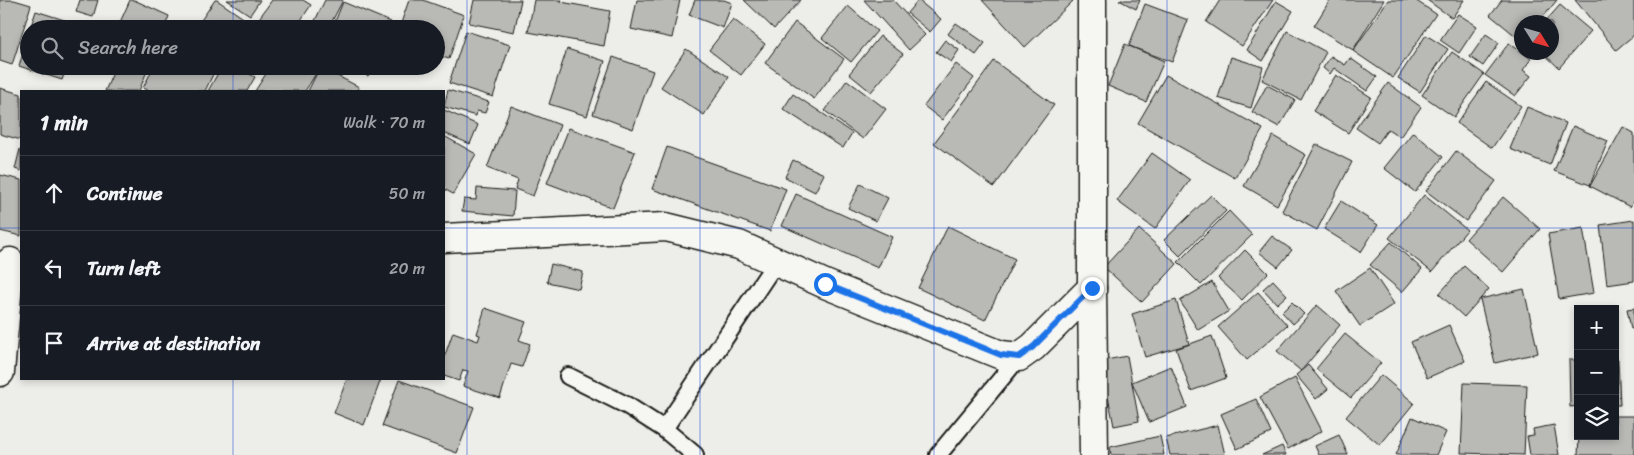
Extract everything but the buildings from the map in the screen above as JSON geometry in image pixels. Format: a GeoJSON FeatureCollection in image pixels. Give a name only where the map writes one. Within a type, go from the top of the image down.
{"type":"FeatureCollection","features":[{"type":"Feature","properties":{"kind":"street"},"geometry":{"type":"LineString","coordinates":[[1092,0],[1094,455]]}},
{"type":"Feature","properties":{"kind":"street"},"geometry":{"type":"LineString","coordinates":[[445,238],[666,227],[739,245],[825,284],[1001,355],[1019,357],[1033,347],[1092,288]]}},
{"type":"Feature","properties":{"kind":"street"},"geometry":{"type":"LineString","coordinates":[[0,372],[10,262]]}},
{"type":"Feature","properties":{"kind":"lane"},"geometry":{"type":"LineString","coordinates":[[664,429],[776,262]]}},
{"type":"Feature","properties":{"kind":"lane"},"geometry":{"type":"LineString","coordinates":[[938,455],[1019,357]]}},
{"type":"Feature","properties":{"kind":"lane"},"geometry":{"type":"LineString","coordinates":[[568,376],[628,406],[664,429],[695,455]]}},
{"type":"Feature","properties":{"kind":"route"},"geometry":{"type":"LineString","coordinates":[[825,284],[1001,355],[1019,357],[1033,347],[1092,288]]}}]}
